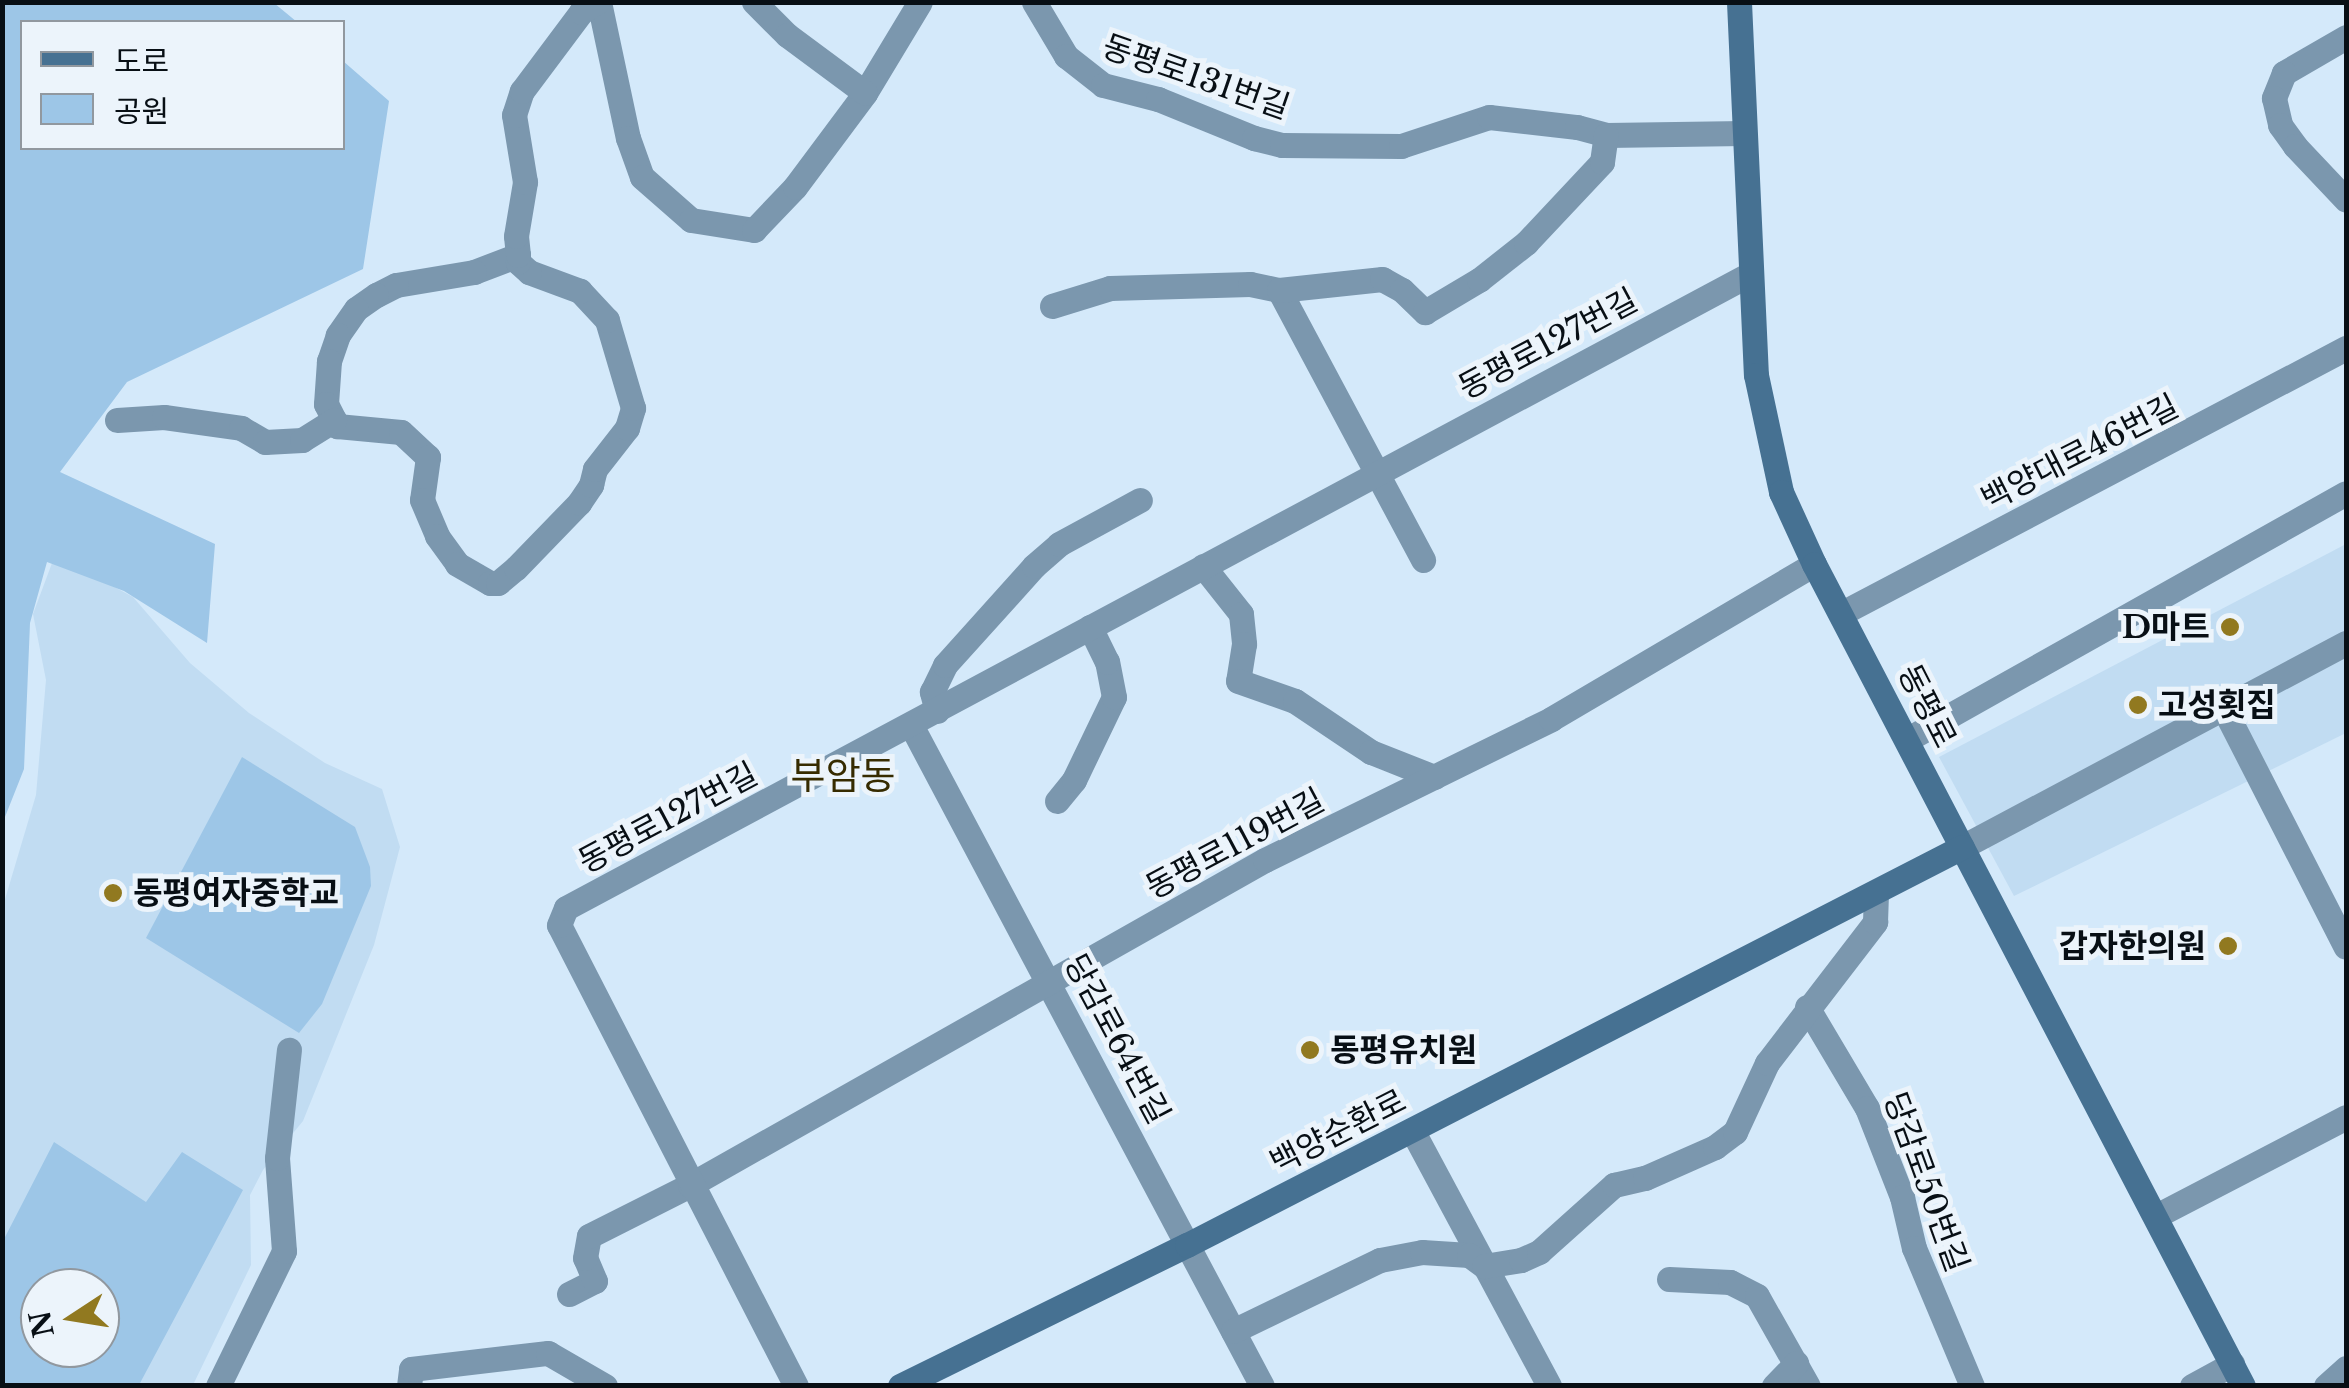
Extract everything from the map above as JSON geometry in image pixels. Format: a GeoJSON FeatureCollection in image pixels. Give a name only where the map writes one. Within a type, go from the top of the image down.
{"type":"FeatureCollection","features":[{"type":"Feature","properties":{"kind":"main road","name":"동평로"},"geometry":{"type":"LineString","coordinates":[[1739,2],[1756,375],[1781,492],[1814,564],[2238,1375]]}},
{"type":"Feature","properties":{"kind":"main road","name":"백양순환로"},"geometry":{"type":"LineString","coordinates":[[900,1386],[1188,1246],[1962,847]]}},
{"type":"Feature","properties":{"kind":"street"},"geometry":{"type":"LineString","coordinates":[[518,254],[474,272],[396,285],[356,309],[338,335],[329,361],[326,404],[334,420],[349,431],[401,432],[428,457],[422,500],[437,536],[457,564],[490,583],[498,583],[516,568],[579,503],[601,460],[627,428],[633,408],[607,320],[597,306],[580,291],[529,272],[518,254],[516,236],[524,182],[514,116],[522,91],[581,12],[598,2],[628,138],[642,177],[690,220],[754,230],[794,186],[865,94],[920,2]]}},
{"type":"Feature","properties":{"kind":"street"},"geometry":{"type":"LineString","coordinates":[[754,2],[786,34],[865,94]]}},
{"type":"Feature","properties":{"kind":"street","name":"동평로131번길"},"geometry":{"type":"LineString","coordinates":[[1034,2],[1079,70],[1103,86],[1158,99],[1254,138],[1282,145],[1401,146],[1489,117],[1577,127],[1606,135],[1744,133]]}},
{"type":"Feature","properties":{"kind":"street"},"geometry":{"type":"LineString","coordinates":[[2346,37],[2284,72],[2274,98],[2280,125],[2294,146],[2346,200]]}},
{"type":"Feature","properties":{"kind":"street"},"geometry":{"type":"LineString","coordinates":[[1052,306],[1110,288],[1250,284],[1278,290],[1382,279],[1402,290],[1425,312],[1479,280],[1526,243],[1602,162],[1606,135]]}},
{"type":"Feature","properties":{"kind":"street","name":"동평로127번길"},"geometry":{"type":"LineString","coordinates":[[796,1386],[690,1186],[560,924],[566,908],[1750,274]]}},
{"type":"Feature","properties":{"kind":"street"},"geometry":{"type":"LineString","coordinates":[[1278,290],[1424,560]]}},
{"type":"Feature","properties":{"kind":"street","name":"백양대로46번길"},"geometry":{"type":"LineString","coordinates":[[1842,613],[2346,348]]}},
{"type":"Feature","properties":{"kind":"street"},"geometry":{"type":"LineString","coordinates":[[117,420],[164,417],[241,428],[266,442],[302,440],[334,420]]}},
{"type":"Feature","properties":{"kind":"street"},"geometry":{"type":"LineString","coordinates":[[1908,739],[2346,493]]}},
{"type":"Feature","properties":{"kind":"street"},"geometry":{"type":"LineString","coordinates":[[937,711],[932,692],[945,665],[1034,566],[1059,544],[1140,500]]}},
{"type":"Feature","properties":{"kind":"street","name":"동평로119번길"},"geometry":{"type":"LineString","coordinates":[[570,1294],[595,1281],[585,1258],[589,1236],[690,1186],[1265,860],[1551,719],[1814,564]]}},
{"type":"Feature","properties":{"kind":"street"},"geometry":{"type":"LineString","coordinates":[[1203,566],[1241,614],[1244,644],[1238,681],[1295,700],[1370,752],[1434,776]]}},
{"type":"Feature","properties":{"kind":"street"},"geometry":{"type":"LineString","coordinates":[[1057,801],[1074,780],[1114,697],[1107,662],[1090,628]]}},
{"type":"Feature","properties":{"kind":"street"},"geometry":{"type":"LineString","coordinates":[[1962,847],[2346,642]]}},
{"type":"Feature","properties":{"kind":"street"},"geometry":{"type":"LineString","coordinates":[[2224,709],[2346,946]]}},
{"type":"Feature","properties":{"kind":"street","name":"당감로64번길"},"geometry":{"type":"LineString","coordinates":[[911,725],[1233,1331],[1250,1380]]}},
{"type":"Feature","properties":{"kind":"street"},"geometry":{"type":"LineString","coordinates":[[1484,1266],[1539,1252],[1614,1185],[1646,1178],[1715,1147],[1735,1132],[1767,1063],[1874,922],[1876,894]]}},
{"type":"Feature","properties":{"kind":"street","name":"당감로50번길"},"geometry":{"type":"LineString","coordinates":[[1808,1006],[1867,1108],[1902,1198],[1914,1248],[1972,1386]]}},
{"type":"Feature","properties":{"kind":"street"},"geometry":{"type":"LineString","coordinates":[[218,1386],[284,1251],[276,1158],[289,1050]]}},
{"type":"Feature","properties":{"kind":"street"},"geometry":{"type":"LineString","coordinates":[[2156,1216],[2346,1117]]}},
{"type":"Feature","properties":{"kind":"street"},"geometry":{"type":"LineString","coordinates":[[1412,1130],[1550,1386]]}},
{"type":"Feature","properties":{"kind":"street"},"geometry":{"type":"LineString","coordinates":[[1233,1331],[1380,1260],[1422,1252],[1469,1255],[1484,1266]]}},
{"type":"Feature","properties":{"kind":"street"},"geometry":{"type":"LineString","coordinates":[[1668,1279],[1730,1282],[1757,1296],[1802,1374],[1774,1386]]}},
{"type":"Feature","properties":{"kind":"street"},"geometry":{"type":"LineString","coordinates":[[408,1386],[410,1369],[548,1353],[605,1386]]}},
{"type":"Feature","properties":{"kind":"street"},"geometry":{"type":"LineString","coordinates":[[2326,1386],[2346,1368]]}},
{"type":"Feature","properties":{"kind":"street"},"geometry":{"type":"LineString","coordinates":[[2192,1386],[2238,1375]]}},
{"type":"Feature","properties":{"kind":"shaded area"},"geometry":{"type":"Polygon","coordinates":[[[2346,544],[2346,733],[2014,896],[1939,757],[2346,544]]]}},
{"type":"Feature","properties":{"kind":"shaded area"},"geometry":{"type":"Polygon","coordinates":[[[55,555],[133,597],[190,663],[249,713],[325,763],[382,789],[400,847],[374,945],[303,1121],[263,1170],[250,1195],[251,1265],[193,1385],[3,1386],[3,906],[36,795],[46,680],[33,614],[55,555]]]}},
{"type":"Feature","properties":{"kind":"green space"},"geometry":{"type":"Polygon","coordinates":[[[3,2],[274,3],[295,20],[20,20],[20,150],[345,150],[345,63],[389,101],[363,269],[127,382],[60,472],[215,544],[207,643],[124,591],[47,562],[30,623],[24,769],[3,822],[3,2]]]}},
{"type":"Feature","properties":{"kind":"green space"},"geometry":{"type":"Polygon","coordinates":[[[242,757],[355,827],[370,867],[371,886],[322,1004],[299,1033],[146,938],[242,757]]]}},
{"type":"Feature","properties":{"kind":"green space"},"geometry":{"type":"Polygon","coordinates":[[[54,1142],[146,1202],[182,1152],[243,1190],[139,1385],[3,1385],[3,1241],[54,1142]]]}},
{"type":"Feature","properties":{"kind":"place","name":"D마트"},"geometry":{"type":"Point","coordinates":[2230,627]}},
{"type":"Feature","properties":{"kind":"place","name":"고성횟집"},"geometry":{"type":"Point","coordinates":[2138,705]}},
{"type":"Feature","properties":{"kind":"place","name":"동평여자중학교"},"geometry":{"type":"Point","coordinates":[113,893]}},
{"type":"Feature","properties":{"kind":"place","name":"갑자한의원"},"geometry":{"type":"Point","coordinates":[2228,946]}},
{"type":"Feature","properties":{"kind":"place","name":"동평유치원"},"geometry":{"type":"Point","coordinates":[1310,1050]}},
{"type":"Feature","properties":{"kind":"district","name":"부암동"},"geometry":{"type":"Point","coordinates":[843,776]}}]}
